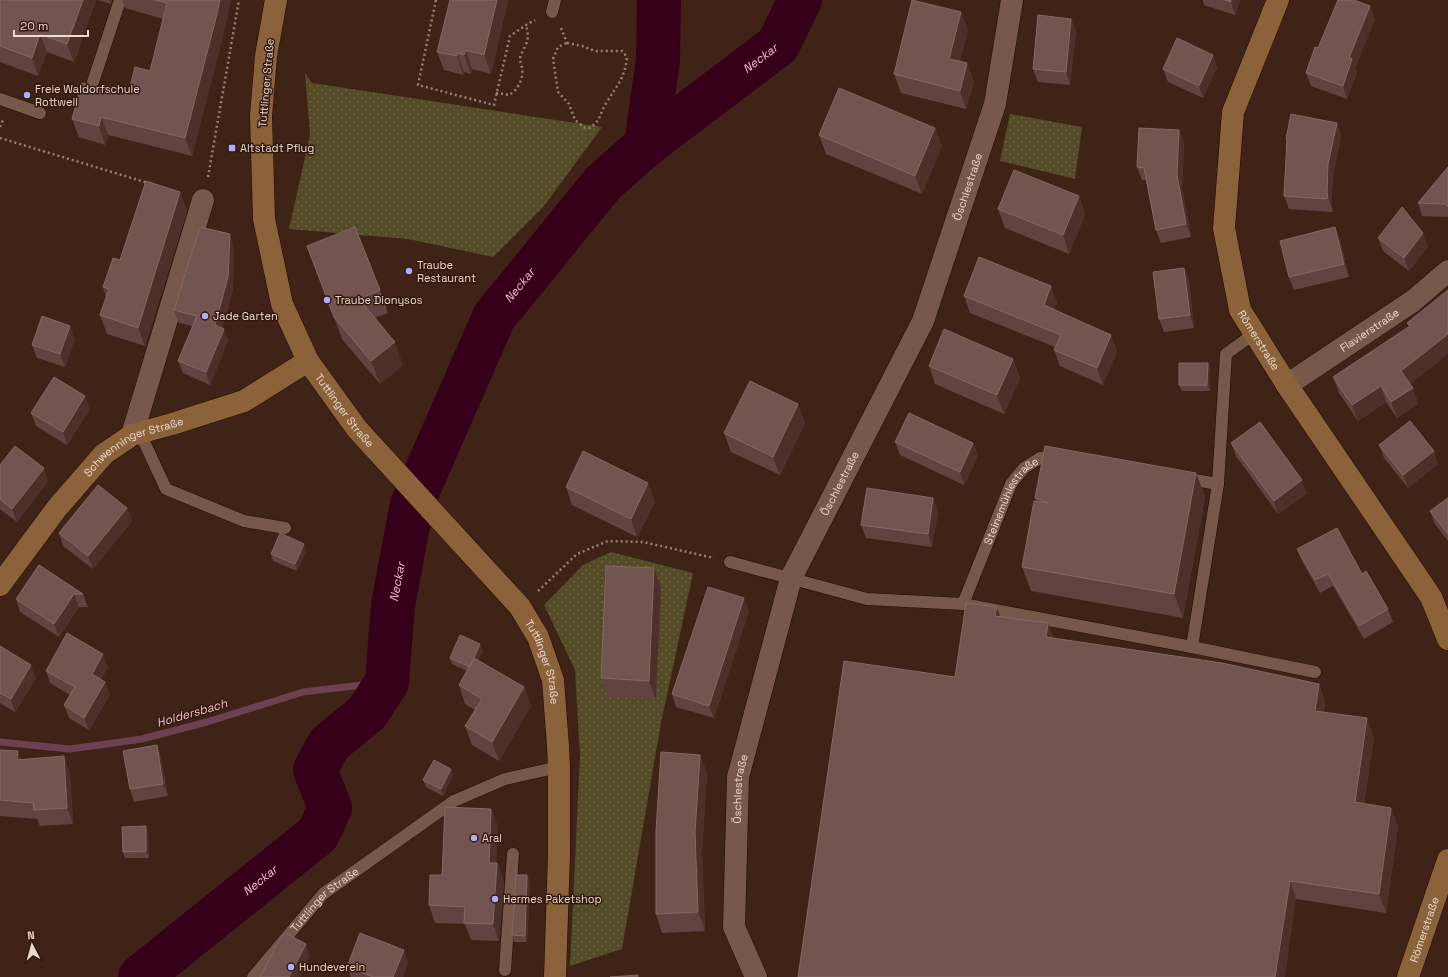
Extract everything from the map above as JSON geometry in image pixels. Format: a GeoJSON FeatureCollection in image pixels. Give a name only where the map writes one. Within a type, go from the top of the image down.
{"type":"FeatureCollection","features":[{"type":"Feature","properties":{"kind":"street","name":"Tuttlinger Straße"},"geometry":{"type":"LineString","coordinates":[[276,0],[266,56],[261,116],[264,219],[282,304],[308,361],[357,429],[514,600],[538,637],[553,680],[559,767],[559,854],[555,977]]}},
{"type":"Feature","properties":{"kind":"street","name":"Öschlestraße"},"geometry":{"type":"LineString","coordinates":[[756,977],[734,927],[738,777],[791,578],[923,321],[995,104],[1012,0]]}},
{"type":"Feature","properties":{"kind":"street","name":"Römerstraße"},"geometry":{"type":"LineString","coordinates":[[1278,0],[1233,112],[1224,228],[1240,310],[1287,384],[1431,597],[1448,639]]}},
{"type":"Feature","properties":{"kind":"street"},"geometry":{"type":"LineString","coordinates":[[136,434],[203,200]]}},
{"type":"Feature","properties":{"kind":"street","name":"Flavierstraße"},"geometry":{"type":"LineString","coordinates":[[1287,384],[1413,301],[1448,271]]}},
{"type":"Feature","properties":{"kind":"street","name":"Schwenninger Straße"},"geometry":{"type":"LineString","coordinates":[[0,585],[57,508],[104,454],[136,434],[244,401],[308,361]]}},
{"type":"Feature","properties":{"kind":"street","name":"Römerstraße"},"geometry":{"type":"LineString","coordinates":[[1408,977],[1448,860]]}},
{"type":"Feature","properties":{"kind":"lane"},"geometry":{"type":"LineString","coordinates":[[93,82],[120,0]]}},
{"type":"Feature","properties":{"kind":"lane"},"geometry":{"type":"LineString","coordinates":[[0,100],[40,113]]}},
{"type":"Feature","properties":{"kind":"lane"},"geometry":{"type":"LineString","coordinates":[[1192,647],[1218,484],[1226,354],[1255,333]]}},
{"type":"Feature","properties":{"kind":"lane"},"geometry":{"type":"LineString","coordinates":[[136,434],[166,489],[244,521],[285,528]]}},
{"type":"Feature","properties":{"kind":"lane","name":"Steinemühlestraße"},"geometry":{"type":"LineString","coordinates":[[963,604],[1011,484],[1024,468],[1040,458],[1060,456],[1071,458]]}},
{"type":"Feature","properties":{"kind":"lane"},"geometry":{"type":"LineString","coordinates":[[1171,476],[1218,484]]}},
{"type":"Feature","properties":{"kind":"lane"},"geometry":{"type":"LineString","coordinates":[[730,562],[867,599],[963,604],[1192,647],[1315,672]]}},
{"type":"Feature","properties":{"kind":"lane","name":"Tuttlinger Straße"},"geometry":{"type":"LineString","coordinates":[[253,977],[324,894],[454,801],[506,779],[559,767]]}},
{"type":"Feature","properties":{"kind":"lane"},"geometry":{"type":"LineString","coordinates":[[505,970],[513,854]]}},
{"type":"Feature","properties":{"kind":"path"},"geometry":{"type":"LineString","coordinates":[[203,200],[239,0]]}},
{"type":"Feature","properties":{"kind":"path"},"geometry":{"type":"LineString","coordinates":[[436,0],[418,85],[494,105],[510,36],[554,6]]}},
{"type":"Feature","properties":{"kind":"path"},"geometry":{"type":"LineString","coordinates":[[496,93],[509,95],[514,92],[521,81],[522,70],[520,55],[526,46],[529,36],[526,25]]}},
{"type":"Feature","properties":{"kind":"path"},"geometry":{"type":"LineString","coordinates":[[567,43],[582,46],[595,51],[622,51],[627,57],[626,69],[619,85],[606,104],[599,121],[590,128],[584,128],[574,120],[573,116],[569,104],[558,92],[553,59],[558,47],[567,43]]}},
{"type":"Feature","properties":{"kind":"path"},"geometry":{"type":"LineString","coordinates":[[0,138],[150,184]]}},
{"type":"Feature","properties":{"kind":"path"},"geometry":{"type":"LineString","coordinates":[[514,600],[577,554],[608,541],[643,542],[730,562]]}},
{"type":"Feature","properties":{"kind":"shaded area"},"geometry":{"type":"Polygon","coordinates":[[[305,73],[312,83],[602,127],[544,206],[493,257],[408,239],[289,229],[310,135],[305,73]]]}},
{"type":"Feature","properties":{"kind":"shaded area"},"geometry":{"type":"Polygon","coordinates":[[[1010,114],[1082,127],[1075,179],[1000,161],[1010,114]]]}},
{"type":"Feature","properties":{"kind":"shaded area"},"geometry":{"type":"Polygon","coordinates":[[[611,552],[693,573],[661,723],[622,949],[570,966],[580,756],[575,670],[544,605],[583,565],[611,552]]]}},
{"type":"Feature","properties":{"kind":"building"},"geometry":{"type":"Polygon","coordinates":[[[0,0],[83,0],[67,44],[40,34],[32,58],[0,46],[0,0]]]}},
{"type":"Feature","properties":{"kind":"building"},"geometry":{"type":"Polygon","coordinates":[[[155,0],[220,0],[185,138],[101,117],[99,126],[72,119],[82,83],[128,95],[135,67],[150,71],[167,3],[155,0]]]}},
{"type":"Feature","properties":{"kind":"building"},"geometry":{"type":"Polygon","coordinates":[[[450,0],[497,0],[484,55],[466,50],[464,55],[457,53],[457,56],[437,52],[450,0]]]}},
{"type":"Feature","properties":{"kind":"building"},"geometry":{"type":"Polygon","coordinates":[[[912,0],[961,12],[949,59],[967,63],[960,91],[894,74],[912,0]]]}},
{"type":"Feature","properties":{"kind":"building"},"geometry":{"type":"Polygon","coordinates":[[[1338,0],[1354,0],[1370,6],[1349,58],[1352,59],[1343,86],[1306,73],[1315,47],[1318,48],[1338,0]]]}},
{"type":"Feature","properties":{"kind":"building"},"geometry":{"type":"Polygon","coordinates":[[[1038,15],[1071,19],[1066,72],[1033,69],[1038,15]]]}},
{"type":"Feature","properties":{"kind":"building"},"geometry":{"type":"Polygon","coordinates":[[[1177,38],[1213,55],[1199,86],[1163,69],[1177,38]]]}},
{"type":"Feature","properties":{"kind":"building"},"geometry":{"type":"Polygon","coordinates":[[[839,88],[935,128],[915,176],[819,135],[839,88]]]}},
{"type":"Feature","properties":{"kind":"building"},"geometry":{"type":"Polygon","coordinates":[[[1291,114],[1337,123],[1328,164],[1328,198],[1326,199],[1284,196],[1286,139],[1291,114]]]}},
{"type":"Feature","properties":{"kind":"building"},"geometry":{"type":"Polygon","coordinates":[[[1139,128],[1179,130],[1177,175],[1186,224],[1156,230],[1144,168],[1137,167],[1139,128]]]}},
{"type":"Feature","properties":{"kind":"building"},"geometry":{"type":"Polygon","coordinates":[[[1448,167],[1448,207],[1445,204],[1418,203],[1448,167]]]}},
{"type":"Feature","properties":{"kind":"building"},"geometry":{"type":"Polygon","coordinates":[[[1014,170],[1079,196],[1063,235],[998,209],[1014,170]]]}},
{"type":"Feature","properties":{"kind":"building"},"geometry":{"type":"Polygon","coordinates":[[[146,181],[180,192],[138,328],[100,315],[109,289],[103,287],[113,258],[120,260],[146,181]]]}},
{"type":"Feature","properties":{"kind":"building"},"geometry":{"type":"Polygon","coordinates":[[[1402,207],[1423,233],[1404,258],[1378,238],[1402,207]]]}},
{"type":"Feature","properties":{"kind":"building"},"geometry":{"type":"Polygon","coordinates":[[[200,227],[230,234],[228,277],[215,325],[224,329],[206,372],[178,361],[197,316],[174,310],[200,227]]]}},
{"type":"Feature","properties":{"kind":"building"},"geometry":{"type":"Polygon","coordinates":[[[355,227],[380,290],[359,299],[395,342],[371,361],[334,317],[307,246],[355,227]]]}},
{"type":"Feature","properties":{"kind":"building"},"geometry":{"type":"Polygon","coordinates":[[[1335,227],[1344,264],[1289,277],[1280,241],[1335,227]]]}},
{"type":"Feature","properties":{"kind":"building"},"geometry":{"type":"Polygon","coordinates":[[[979,257],[1051,286],[1044,305],[1111,335],[1097,368],[1054,350],[1061,335],[964,296],[979,257]]]}},
{"type":"Feature","properties":{"kind":"building"},"geometry":{"type":"Polygon","coordinates":[[[1184,268],[1190,315],[1159,319],[1153,272],[1184,268]]]}},
{"type":"Feature","properties":{"kind":"building"},"geometry":{"type":"Polygon","coordinates":[[[1448,290],[1448,334],[1401,371],[1413,388],[1391,402],[1381,386],[1352,405],[1333,377],[1410,326],[1407,323],[1448,290]]]}},
{"type":"Feature","properties":{"kind":"building"},"geometry":{"type":"Polygon","coordinates":[[[42,316],[70,326],[60,354],[32,345],[42,316]]]}},
{"type":"Feature","properties":{"kind":"building"},"geometry":{"type":"Polygon","coordinates":[[[944,329],[1013,359],[997,395],[929,366],[944,329]]]}},
{"type":"Feature","properties":{"kind":"building"},"geometry":{"type":"Polygon","coordinates":[[[1179,363],[1208,363],[1207,385],[1179,385],[1179,363]]]}},
{"type":"Feature","properties":{"kind":"building"},"geometry":{"type":"Polygon","coordinates":[[[54,377],[85,396],[63,432],[31,413],[54,377]]]}},
{"type":"Feature","properties":{"kind":"building"},"geometry":{"type":"Polygon","coordinates":[[[750,381],[798,404],[773,457],[724,433],[750,381]]]}},
{"type":"Feature","properties":{"kind":"building"},"geometry":{"type":"Polygon","coordinates":[[[909,413],[973,443],[960,472],[895,442],[909,413]]]}},
{"type":"Feature","properties":{"kind":"building"},"geometry":{"type":"Polygon","coordinates":[[[1410,421],[1434,451],[1403,475],[1379,445],[1410,421]]]}},
{"type":"Feature","properties":{"kind":"building"},"geometry":{"type":"Polygon","coordinates":[[[1260,422],[1302,480],[1274,501],[1231,443],[1260,422]]]}},
{"type":"Feature","properties":{"kind":"building"},"geometry":{"type":"Polygon","coordinates":[[[15,446],[44,468],[12,509],[0,499],[0,465],[15,446]]]}},
{"type":"Feature","properties":{"kind":"building"},"geometry":{"type":"Polygon","coordinates":[[[1045,446],[1196,473],[1174,594],[1022,567],[1034,501],[1048,503],[1035,498],[1045,446]]]}},
{"type":"Feature","properties":{"kind":"building"},"geometry":{"type":"Polygon","coordinates":[[[583,451],[648,483],[631,519],[566,487],[583,451]]]}},
{"type":"Feature","properties":{"kind":"building"},"geometry":{"type":"Polygon","coordinates":[[[98,485],[127,508],[88,556],[59,533],[98,485]]]}},
{"type":"Feature","properties":{"kind":"building"},"geometry":{"type":"Polygon","coordinates":[[[867,488],[933,498],[928,534],[861,525],[867,488]]]}},
{"type":"Feature","properties":{"kind":"building"},"geometry":{"type":"Polygon","coordinates":[[[1448,498],[1448,534],[1430,511],[1448,498]]]}},
{"type":"Feature","properties":{"kind":"building"},"geometry":{"type":"Polygon","coordinates":[[[1337,528],[1362,574],[1366,571],[1388,609],[1359,626],[1328,574],[1315,580],[1297,549],[1337,528]]]}},
{"type":"Feature","properties":{"kind":"building"},"geometry":{"type":"Polygon","coordinates":[[[280,533],[304,544],[295,564],[271,554],[280,533]]]}},
{"type":"Feature","properties":{"kind":"building"},"geometry":{"type":"Polygon","coordinates":[[[39,565],[83,594],[74,594],[54,624],[16,599],[39,565]]]}},
{"type":"Feature","properties":{"kind":"building"},"geometry":{"type":"Polygon","coordinates":[[[606,566],[654,568],[649,681],[601,678],[606,566]]]}},
{"type":"Feature","properties":{"kind":"building"},"geometry":{"type":"Polygon","coordinates":[[[708,587],[744,598],[709,706],[672,694],[708,587]]]}},
{"type":"Feature","properties":{"kind":"building"},"geometry":{"type":"Polygon","coordinates":[[[966,603],[997,607],[995,616],[1048,623],[1046,637],[1222,663],[1319,684],[1315,711],[1367,718],[1355,802],[1391,808],[1379,894],[1290,881],[1275,977],[798,977],[844,661],[955,677],[966,603]]]}},
{"type":"Feature","properties":{"kind":"building"},"geometry":{"type":"Polygon","coordinates":[[[67,633],[103,654],[92,674],[105,682],[84,718],[64,705],[75,687],[46,671],[67,633]]]}},
{"type":"Feature","properties":{"kind":"building"},"geometry":{"type":"Polygon","coordinates":[[[460,635],[480,644],[470,667],[450,658],[460,635]]]}},
{"type":"Feature","properties":{"kind":"building"},"geometry":{"type":"Polygon","coordinates":[[[0,646],[31,665],[11,699],[0,693],[0,646]]]}},
{"type":"Feature","properties":{"kind":"building"},"geometry":{"type":"Polygon","coordinates":[[[474,658],[524,687],[492,742],[465,726],[482,699],[459,685],[474,658]]]}},
{"type":"Feature","properties":{"kind":"building"},"geometry":{"type":"Polygon","coordinates":[[[157,745],[163,784],[130,789],[123,751],[157,745]]]}},
{"type":"Feature","properties":{"kind":"building"},"geometry":{"type":"Polygon","coordinates":[[[0,750],[18,751],[17,760],[64,756],[67,808],[34,810],[33,803],[0,800],[0,750]]]}},
{"type":"Feature","properties":{"kind":"building"},"geometry":{"type":"Polygon","coordinates":[[[661,752],[700,755],[695,833],[698,912],[656,914],[656,831],[661,752]]]}},
{"type":"Feature","properties":{"kind":"building"},"geometry":{"type":"Polygon","coordinates":[[[434,760],[451,769],[441,789],[423,780],[434,760]]]}},
{"type":"Feature","properties":{"kind":"building"},"geometry":{"type":"Polygon","coordinates":[[[445,807],[491,809],[489,863],[497,863],[493,924],[464,923],[465,907],[429,905],[430,875],[442,875],[445,807]]]}},
{"type":"Feature","properties":{"kind":"building"},"geometry":{"type":"Polygon","coordinates":[[[146,826],[146,851],[123,852],[122,827],[146,826]]]}},
{"type":"Feature","properties":{"kind":"building"},"geometry":{"type":"Polygon","coordinates":[[[516,875],[527,875],[525,936],[512,935],[516,875]]]}},
{"type":"Feature","properties":{"kind":"building"},"geometry":{"type":"Polygon","coordinates":[[[285,933],[306,944],[289,977],[260,977],[280,939],[285,933]]]}},
{"type":"Feature","properties":{"kind":"building"},"geometry":{"type":"Polygon","coordinates":[[[360,933],[404,950],[393,977],[373,977],[347,967],[360,933]]]}},
{"type":"Feature","properties":{"kind":"building"},"geometry":{"type":"Polygon","coordinates":[[[638,975],[638,977],[610,977],[638,975]]]}},
{"type":"Feature","properties":{"kind":"waterway","name":"Neckar"},"geometry":{"type":"LineString","coordinates":[[646,145],[658,60],[659,0]]}},
{"type":"Feature","properties":{"kind":"waterway","name":"Neckar"},"geometry":{"type":"LineString","coordinates":[[140,977],[318,834],[330,808],[315,770],[329,744],[367,713],[387,682],[393,605],[412,504],[494,317],[603,183],[646,145],[778,45],[800,0]]}},
{"type":"Feature","properties":{"kind":"waterway","name":"Holdersbach"},"geometry":{"type":"LineString","coordinates":[[0,742],[70,749],[142,739],[207,722],[303,692],[387,682]]}},
{"type":"Feature","properties":{"kind":"place","name":"Freie Waldorfschule Rottweil"},"geometry":{"type":"Point","coordinates":[27,95]}},
{"type":"Feature","properties":{"kind":"place","name":"Altstadt Pflug"},"geometry":{"type":"Point","coordinates":[232,148]}},
{"type":"Feature","properties":{"kind":"place","name":"Traube Restaurant"},"geometry":{"type":"Point","coordinates":[409,271]}},
{"type":"Feature","properties":{"kind":"place","name":"Traube Dionysos"},"geometry":{"type":"Point","coordinates":[327,300]}},
{"type":"Feature","properties":{"kind":"place","name":"Jade Garten"},"geometry":{"type":"Point","coordinates":[205,316]}},
{"type":"Feature","properties":{"kind":"place","name":"Aral"},"geometry":{"type":"Point","coordinates":[474,838]}},
{"type":"Feature","properties":{"kind":"place","name":"Hermes Paketshop"},"geometry":{"type":"Point","coordinates":[495,899]}},
{"type":"Feature","properties":{"kind":"place","name":"Hundeverein"},"geometry":{"type":"Point","coordinates":[291,967]}}]}
